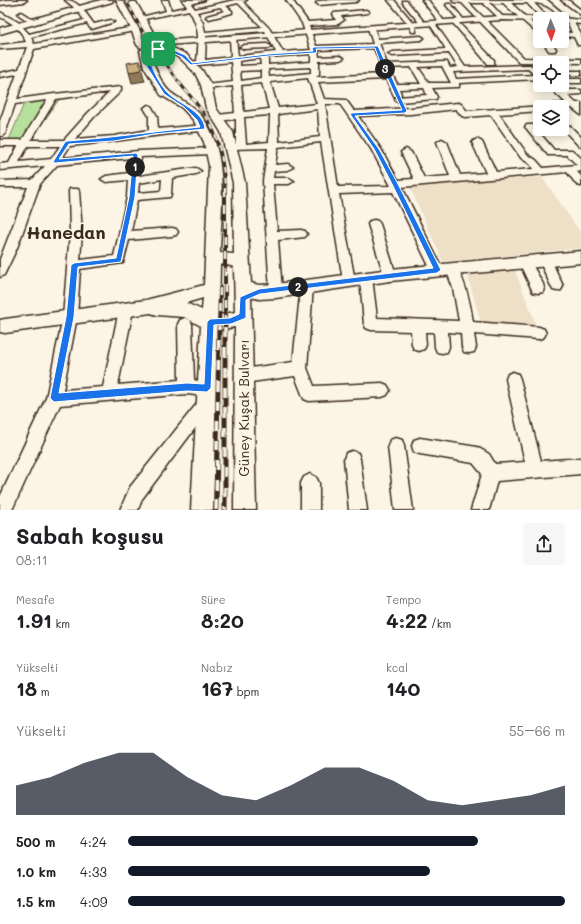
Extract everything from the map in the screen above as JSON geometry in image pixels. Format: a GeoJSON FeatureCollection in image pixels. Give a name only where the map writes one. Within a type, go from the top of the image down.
{"type":"FeatureCollection","features":[{"type":"Feature","properties":{"kind":"main road"},"geometry":{"type":"LineString","coordinates":[[0,31],[106,1],[119,0],[135,30],[152,45]]}},
{"type":"Feature","properties":{"kind":"main road"},"geometry":{"type":"LineString","coordinates":[[130,0],[152,45],[149,67],[165,93],[186,106],[199,120],[210,142],[215,166],[212,289],[202,510]]}},
{"type":"Feature","properties":{"kind":"main road"},"geometry":{"type":"LineString","coordinates":[[152,45],[203,37],[233,38],[309,33],[373,21],[400,22],[413,28],[442,22],[522,17],[533,18]]}},
{"type":"Feature","properties":{"kind":"main road"},"geometry":{"type":"LineString","coordinates":[[569,20],[581,22]]}},
{"type":"Feature","properties":{"kind":"main road","name":"Güney Kuşak Bulvarı"},"geometry":{"type":"LineString","coordinates":[[152,45],[183,56],[196,63],[206,87],[211,108],[235,146],[239,184],[243,293],[245,510]]}},
{"type":"Feature","properties":{"kind":"main road"},"geometry":{"type":"LineString","coordinates":[[243,293],[390,275],[581,257]]}},
{"type":"Feature","properties":{"kind":"main road"},"geometry":{"type":"LineString","coordinates":[[213,262],[220,258],[229,258],[242,264]]}},
{"type":"Feature","properties":{"kind":"main road"},"geometry":{"type":"LineString","coordinates":[[2,328],[146,307],[212,289]]}},
{"type":"Feature","properties":{"kind":"main road"},"geometry":{"type":"LineString","coordinates":[[146,307],[187,310],[210,322],[231,321],[243,316]]}},
{"type":"Feature","properties":{"kind":"street"},"geometry":{"type":"LineString","coordinates":[[68,0],[79,9],[99,35]]}},
{"type":"Feature","properties":{"kind":"street"},"geometry":{"type":"LineString","coordinates":[[165,0],[169,12]]}},
{"type":"Feature","properties":{"kind":"street"},"geometry":{"type":"LineString","coordinates":[[140,18],[169,12],[202,0]]}},
{"type":"Feature","properties":{"kind":"street"},"geometry":{"type":"LineString","coordinates":[[210,0],[229,12],[235,20]]}},
{"type":"Feature","properties":{"kind":"street"},"geometry":{"type":"LineString","coordinates":[[189,6],[218,5],[240,0],[271,35],[281,54]]}},
{"type":"Feature","properties":{"kind":"street"},"geometry":{"type":"LineString","coordinates":[[289,0],[306,24],[309,33],[315,56],[315,74],[312,78]]}},
{"type":"Feature","properties":{"kind":"street"},"geometry":{"type":"LineString","coordinates":[[319,3],[356,0],[373,21],[376,44],[384,66],[405,111]]}},
{"type":"Feature","properties":{"kind":"street"},"geometry":{"type":"LineString","coordinates":[[391,0],[413,28]]}},
{"type":"Feature","properties":{"kind":"street"},"geometry":{"type":"LineString","coordinates":[[424,0],[442,22]]}},
{"type":"Feature","properties":{"kind":"street"},"geometry":{"type":"LineString","coordinates":[[455,0],[544,0],[558,12]]}},
{"type":"Feature","properties":{"kind":"street"},"geometry":{"type":"LineString","coordinates":[[564,0],[581,14]]}},
{"type":"Feature","properties":{"kind":"street"},"geometry":{"type":"LineString","coordinates":[[464,1],[522,60],[581,61]]}},
{"type":"Feature","properties":{"kind":"street"},"geometry":{"type":"LineString","coordinates":[[485,1],[501,18]]}},
{"type":"Feature","properties":{"kind":"street"},"geometry":{"type":"LineString","coordinates":[[505,1],[533,27]]}},
{"type":"Feature","properties":{"kind":"street"},"geometry":{"type":"LineString","coordinates":[[529,1],[539,12]]}},
{"type":"Feature","properties":{"kind":"street"},"geometry":{"type":"LineString","coordinates":[[0,3],[26,2]]}},
{"type":"Feature","properties":{"kind":"street"},"geometry":{"type":"LineString","coordinates":[[405,2],[427,24],[463,69]]}},
{"type":"Feature","properties":{"kind":"street"},"geometry":{"type":"LineString","coordinates":[[449,5],[458,21],[491,62]]}},
{"type":"Feature","properties":{"kind":"street"},"geometry":{"type":"LineString","coordinates":[[189,6],[202,26],[203,37],[196,63],[234,59],[266,52]]}},
{"type":"Feature","properties":{"kind":"street"},"geometry":{"type":"LineString","coordinates":[[198,19],[247,8]]}},
{"type":"Feature","properties":{"kind":"street"},"geometry":{"type":"LineString","coordinates":[[0,14],[20,26],[27,36],[28,49],[23,71],[0,134]]}},
{"type":"Feature","properties":{"kind":"street"},"geometry":{"type":"LineString","coordinates":[[21,14],[33,22]]}},
{"type":"Feature","properties":{"kind":"street"},"geometry":{"type":"LineString","coordinates":[[306,24],[338,22],[342,20],[336,14],[373,21]]}},
{"type":"Feature","properties":{"kind":"street"},"geometry":{"type":"LineString","coordinates":[[27,36],[90,24],[111,22]]}},
{"type":"Feature","properties":{"kind":"street"},"geometry":{"type":"LineString","coordinates":[[569,24],[578,35],[581,43]]}},
{"type":"Feature","properties":{"kind":"street"},"geometry":{"type":"LineString","coordinates":[[203,37],[242,28],[271,35]]}},
{"type":"Feature","properties":{"kind":"street"},"geometry":{"type":"LineString","coordinates":[[0,47],[28,49],[99,35],[135,30]]}},
{"type":"Feature","properties":{"kind":"street"},"geometry":{"type":"LineString","coordinates":[[569,34],[578,35]]}},
{"type":"Feature","properties":{"kind":"street"},"geometry":{"type":"LineString","coordinates":[[271,35],[266,52],[264,67],[265,80],[274,112],[274,145],[269,168],[268,182],[276,290]]}},
{"type":"Feature","properties":{"kind":"street"},"geometry":{"type":"LineString","coordinates":[[235,69],[264,67],[315,56],[336,45],[376,44],[392,37],[409,42],[421,38]]}},
{"type":"Feature","properties":{"kind":"street"},"geometry":{"type":"LineString","coordinates":[[233,38],[240,115],[235,146],[274,145],[324,140]]}},
{"type":"Feature","properties":{"kind":"street"},"geometry":{"type":"LineString","coordinates":[[244,47],[281,54],[340,58]]}},
{"type":"Feature","properties":{"kind":"street"},"geometry":{"type":"LineString","coordinates":[[392,54],[450,51]]}},
{"type":"Feature","properties":{"kind":"street"},"geometry":{"type":"LineString","coordinates":[[384,66],[444,64],[456,85],[394,87]]}},
{"type":"Feature","properties":{"kind":"street"},"geometry":{"type":"LineString","coordinates":[[399,99],[433,97],[413,65]]}},
{"type":"Feature","properties":{"kind":"street"},"geometry":{"type":"LineString","coordinates":[[447,70],[522,67],[530,67],[533,69]]}},
{"type":"Feature","properties":{"kind":"street"},"geometry":{"type":"LineString","coordinates":[[0,75],[23,71]]}},
{"type":"Feature","properties":{"kind":"street"},"geometry":{"type":"LineString","coordinates":[[569,73],[581,73]]}},
{"type":"Feature","properties":{"kind":"street"},"geometry":{"type":"LineString","coordinates":[[454,81],[533,74]]}},
{"type":"Feature","properties":{"kind":"street"},"geometry":{"type":"LineString","coordinates":[[206,87],[265,80],[389,76]]}},
{"type":"Feature","properties":{"kind":"street"},"geometry":{"type":"LineString","coordinates":[[312,78],[321,104],[324,140],[349,281]]}},
{"type":"Feature","properties":{"kind":"street"},"geometry":{"type":"LineString","coordinates":[[569,81],[581,81]]}},
{"type":"Feature","properties":{"kind":"street"},"geometry":{"type":"LineString","coordinates":[[0,272],[6,249],[35,183],[55,162],[67,143],[91,115],[118,89],[12,102]]}},
{"type":"Feature","properties":{"kind":"street"},"geometry":{"type":"LineString","coordinates":[[560,93],[581,92]]}},
{"type":"Feature","properties":{"kind":"street"},"geometry":{"type":"LineString","coordinates":[[560,93],[577,105],[581,112]]}},
{"type":"Feature","properties":{"kind":"street"},"geometry":{"type":"LineString","coordinates":[[13,165],[24,144],[54,96]]}},
{"type":"Feature","properties":{"kind":"street"},"geometry":{"type":"LineString","coordinates":[[337,101],[393,186]]}},
{"type":"Feature","properties":{"kind":"street"},"geometry":{"type":"LineString","coordinates":[[218,118],[274,112],[337,101],[343,102],[376,149],[393,186],[440,270],[458,282],[469,347]]}},
{"type":"Feature","properties":{"kind":"street"},"geometry":{"type":"LineString","coordinates":[[352,114],[458,106],[465,114],[533,109]]}},
{"type":"Feature","properties":{"kind":"street"},"geometry":{"type":"LineString","coordinates":[[148,108],[153,116],[154,132]]}},
{"type":"Feature","properties":{"kind":"street"},"geometry":{"type":"LineString","coordinates":[[493,112],[524,156],[533,162],[540,172]]}},
{"type":"Feature","properties":{"kind":"street"},"geometry":{"type":"LineString","coordinates":[[530,127],[552,153],[569,152],[581,164]]}},
{"type":"Feature","properties":{"kind":"street"},"geometry":{"type":"LineString","coordinates":[[0,143],[67,143],[114,139],[154,132],[203,128]]}},
{"type":"Feature","properties":{"kind":"street"},"geometry":{"type":"LineString","coordinates":[[569,130],[581,143]]}},
{"type":"Feature","properties":{"kind":"street"},"geometry":{"type":"LineString","coordinates":[[442,142],[456,178]]}},
{"type":"Feature","properties":{"kind":"street"},"geometry":{"type":"LineString","coordinates":[[478,142],[492,176]]}},
{"type":"Feature","properties":{"kind":"street"},"geometry":{"type":"LineString","coordinates":[[0,167],[136,155],[212,151]]}},
{"type":"Feature","properties":{"kind":"street"},"geometry":{"type":"LineString","coordinates":[[406,152],[420,181]]}},
{"type":"Feature","properties":{"kind":"street"},"geometry":{"type":"LineString","coordinates":[[74,265],[119,260],[132,197],[136,155]]}},
{"type":"Feature","properties":{"kind":"street"},"geometry":{"type":"LineString","coordinates":[[269,168],[288,167]]}},
{"type":"Feature","properties":{"kind":"street"},"geometry":{"type":"LineString","coordinates":[[333,191],[393,186],[420,181],[576,169],[581,183]]}},
{"type":"Feature","properties":{"kind":"street"},"geometry":{"type":"LineString","coordinates":[[106,179],[134,178],[196,171]]}},
{"type":"Feature","properties":{"kind":"street"},"geometry":{"type":"LineString","coordinates":[[132,197],[166,194],[167,175]]}},
{"type":"Feature","properties":{"kind":"street"},"geometry":{"type":"LineString","coordinates":[[268,182],[289,181]]}},
{"type":"Feature","properties":{"kind":"street"},"geometry":{"type":"LineString","coordinates":[[0,184],[35,183]]}},
{"type":"Feature","properties":{"kind":"street"},"geometry":{"type":"LineString","coordinates":[[3,510],[51,408],[54,398],[70,317],[76,232],[74,191]]}},
{"type":"Feature","properties":{"kind":"street"},"geometry":{"type":"LineString","coordinates":[[374,224],[390,275]]}},
{"type":"Feature","properties":{"kind":"street"},"geometry":{"type":"LineString","coordinates":[[123,236],[172,232]]}},
{"type":"Feature","properties":{"kind":"street"},"geometry":{"type":"LineString","coordinates":[[272,236],[301,234]]}},
{"type":"Feature","properties":{"kind":"street"},"geometry":{"type":"LineString","coordinates":[[545,260],[558,286]]}},
{"type":"Feature","properties":{"kind":"street"},"geometry":{"type":"LineString","coordinates":[[525,262],[538,288]]}},
{"type":"Feature","properties":{"kind":"street"},"geometry":{"type":"LineString","coordinates":[[366,278],[371,324],[466,327],[539,333]]}},
{"type":"Feature","properties":{"kind":"street"},"geometry":{"type":"LineString","coordinates":[[307,286],[300,368],[309,394],[382,390]]}},
{"type":"Feature","properties":{"kind":"street"},"geometry":{"type":"LineString","coordinates":[[109,394],[126,310]]}},
{"type":"Feature","properties":{"kind":"street"},"geometry":{"type":"LineString","coordinates":[[185,324],[187,387]]}},
{"type":"Feature","properties":{"kind":"street"},"geometry":{"type":"LineString","coordinates":[[418,326],[419,345]]}},
{"type":"Feature","properties":{"kind":"street"},"geometry":{"type":"LineString","coordinates":[[441,327],[442,347]]}},
{"type":"Feature","properties":{"kind":"street"},"geometry":{"type":"LineString","coordinates":[[244,376],[300,368]]}},
{"type":"Feature","properties":{"kind":"street"},"geometry":{"type":"LineString","coordinates":[[513,379],[535,470]]}},
{"type":"Feature","properties":{"kind":"street"},"geometry":{"type":"LineString","coordinates":[[54,398],[187,387],[207,395],[136,493],[129,510]]}},
{"type":"Feature","properties":{"kind":"street"},"geometry":{"type":"LineString","coordinates":[[396,446],[404,510]]}},
{"type":"Feature","properties":{"kind":"street"},"geometry":{"type":"LineString","coordinates":[[420,446],[477,455],[484,460],[490,474],[480,510]]}},
{"type":"Feature","properties":{"kind":"street"},"geometry":{"type":"LineString","coordinates":[[352,458],[358,510]]}},
{"type":"Feature","properties":{"kind":"street"},"geometry":{"type":"LineString","coordinates":[[490,474],[581,466]]}},
{"type":"Feature","properties":{"kind":"street"},"geometry":{"type":"LineString","coordinates":[[310,483],[310,510]]}},
{"type":"Feature","properties":{"kind":"shaded area"},"geometry":{"type":"Polygon","coordinates":[[[542,177],[581,233],[581,248],[443,262],[409,185],[542,177]]]}},
{"type":"Feature","properties":{"kind":"shaded area"},"geometry":{"type":"Polygon","coordinates":[[[514,268],[537,327],[481,323],[467,274],[514,268]]]}},
{"type":"Feature","properties":{"kind":"green space"},"geometry":{"type":"Polygon","coordinates":[[[60,98],[30,141],[9,140],[25,101],[60,98]]]}},
{"type":"Feature","properties":{"kind":"building"},"geometry":{"type":"Polygon","coordinates":[[[139,61],[142,70],[129,72],[127,63],[139,61]]]}},
{"type":"Feature","properties":{"kind":"railway"},"geometry":{"type":"LineString","coordinates":[[126,0],[143,32],[179,82]]}},
{"type":"Feature","properties":{"kind":"railway"},"geometry":{"type":"LineString","coordinates":[[178,81],[208,120],[216,136],[221,153],[225,189]]}},
{"type":"Feature","properties":{"kind":"railway"},"geometry":{"type":"LineString","coordinates":[[225,189],[225,510]]}},
{"type":"Feature","properties":{"kind":"railway"},"geometry":{"type":"LineString","coordinates":[[219,328],[220,288]]}},
{"type":"Feature","properties":{"kind":"railway"},"geometry":{"type":"LineString","coordinates":[[216,510],[219,327]]}},
{"type":"Feature","properties":{"kind":"district","name":"Hanedan"},"geometry":{"type":"Point","coordinates":[66,233]}},
{"type":"Feature","properties":{"kind":"route"},"geometry":{"type":"LineString","coordinates":[[161,46],[183,56],[191,64],[268,55],[315,52],[314,48],[377,46],[382,62],[405,111],[352,114],[376,149],[395,184],[437,270],[259,292],[243,299],[243,316],[231,321],[215,323],[210,322],[207,388],[187,387],[54,398],[70,317],[74,265],[119,260],[132,197],[136,155],[55,162],[67,143],[114,139],[154,132],[203,128],[199,120],[186,106],[165,93],[149,67],[145,51],[158,49],[161,46]]}}]}
